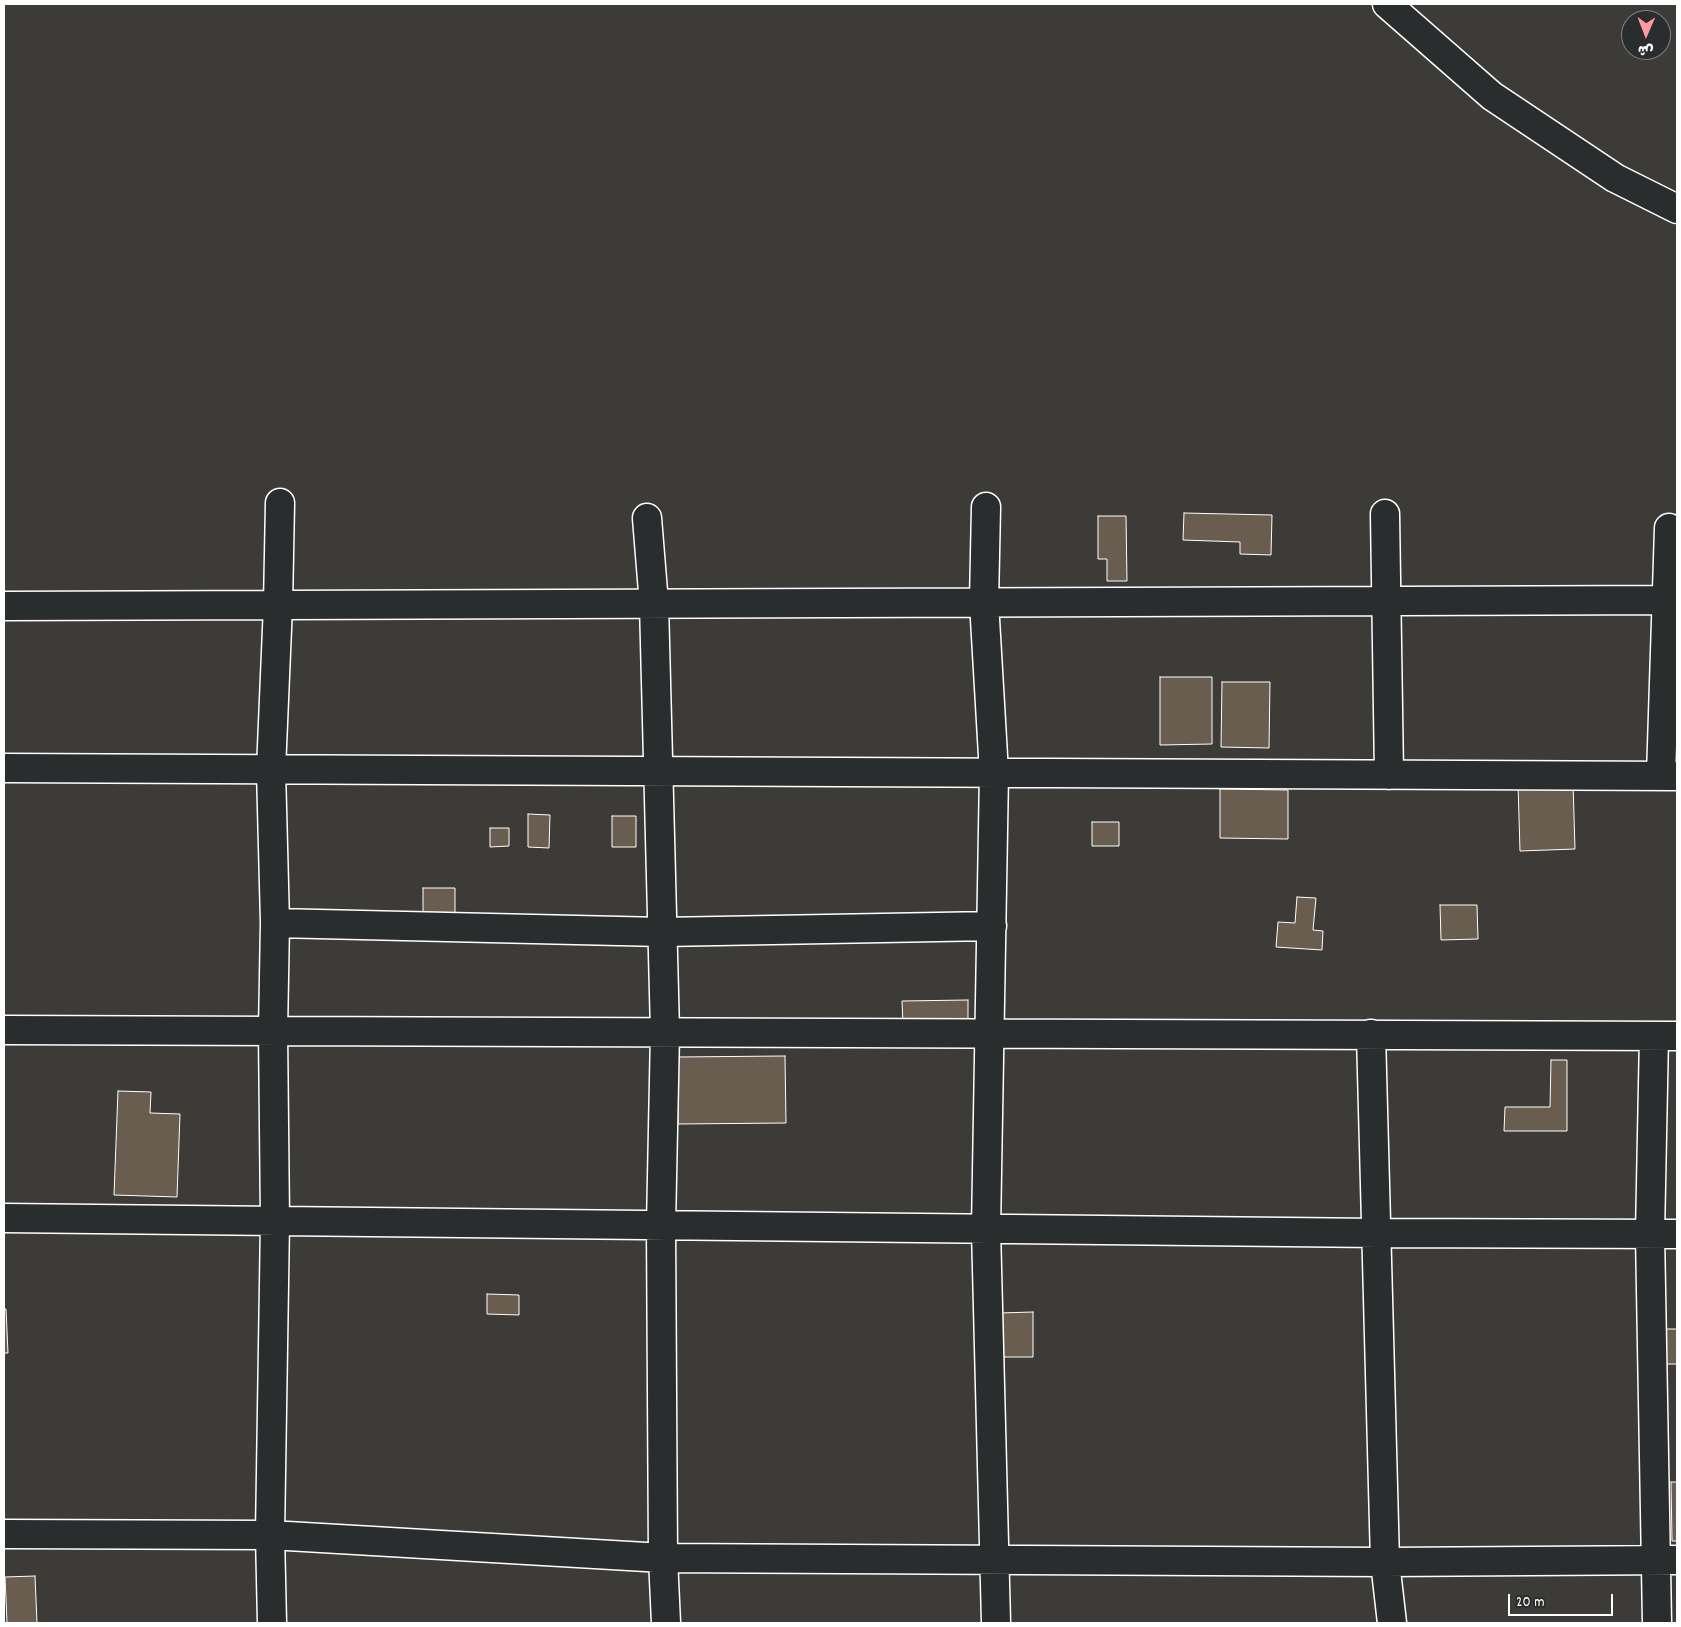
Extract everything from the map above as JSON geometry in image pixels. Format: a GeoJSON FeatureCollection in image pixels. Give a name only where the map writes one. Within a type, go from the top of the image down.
{"type":"FeatureCollection","features":[{"type":"Feature","properties":{"kind":"street"},"geometry":{"type":"LineString","coordinates":[[1387,4],[1492,96],[1615,178],[1677,209]]}},
{"type":"Feature","properties":{"kind":"street"},"geometry":{"type":"LineString","coordinates":[[272,1623],[270,1535],[276,1221],[273,1031],[275,923],[271,770],[280,503]]}},
{"type":"Feature","properties":{"kind":"street"},"geometry":{"type":"LineString","coordinates":[[986,507],[984,602],[994,773],[986,1229],[996,1623]]}},
{"type":"Feature","properties":{"kind":"street"},"geometry":{"type":"LineString","coordinates":[[1385,514],[1389,775]]}},
{"type":"Feature","properties":{"kind":"street"},"geometry":{"type":"LineString","coordinates":[[647,518],[654,604],[665,1032],[661,1226],[663,1558],[666,1623]]}},
{"type":"Feature","properties":{"kind":"street"},"geometry":{"type":"LineString","coordinates":[[4,768],[1669,776],[1673,600],[1670,528]]}},
{"type":"Feature","properties":{"kind":"street"},"geometry":{"type":"LineString","coordinates":[[4,606],[1673,600]]}},
{"type":"Feature","properties":{"kind":"street"},"geometry":{"type":"LineString","coordinates":[[275,923],[662,932],[992,926]]}},
{"type":"Feature","properties":{"kind":"street"},"geometry":{"type":"LineString","coordinates":[[4,1030],[1666,1036],[1650,1234],[1667,1560],[1657,1623]]}},
{"type":"Feature","properties":{"kind":"street"},"geometry":{"type":"LineString","coordinates":[[1371,1034],[1385,1562],[1392,1623]]}},
{"type":"Feature","properties":{"kind":"street"},"geometry":{"type":"LineString","coordinates":[[4,1218],[1377,1233],[1677,1234]]}},
{"type":"Feature","properties":{"kind":"street"},"geometry":{"type":"LineString","coordinates":[[4,1534],[270,1535],[663,1558],[1385,1562],[1667,1560]]}},
{"type":"Feature","properties":{"kind":"building"},"geometry":{"type":"Polygon","coordinates":[[[1184,513],[1272,515],[1271,555],[1240,554],[1240,542],[1183,540],[1184,513]]]}},
{"type":"Feature","properties":{"kind":"building"},"geometry":{"type":"Polygon","coordinates":[[[1098,516],[1126,516],[1127,581],[1107,581],[1107,559],[1098,559],[1098,516]]]}},
{"type":"Feature","properties":{"kind":"building"},"geometry":{"type":"Polygon","coordinates":[[[1160,677],[1212,677],[1212,744],[1160,745],[1160,677]]]}},
{"type":"Feature","properties":{"kind":"building"},"geometry":{"type":"Polygon","coordinates":[[[1222,682],[1270,682],[1269,748],[1221,747],[1222,682]]]}},
{"type":"Feature","properties":{"kind":"building"},"geometry":{"type":"Polygon","coordinates":[[[1573,782],[1575,849],[1520,851],[1518,784],[1573,782]]]}},
{"type":"Feature","properties":{"kind":"building"},"geometry":{"type":"Polygon","coordinates":[[[1220,789],[1288,790],[1288,839],[1220,838],[1220,789]]]}},
{"type":"Feature","properties":{"kind":"building"},"geometry":{"type":"Polygon","coordinates":[[[528,814],[550,815],[549,848],[528,847],[528,814]]]}},
{"type":"Feature","properties":{"kind":"building"},"geometry":{"type":"Polygon","coordinates":[[[612,816],[636,816],[636,847],[612,847],[612,816]]]}},
{"type":"Feature","properties":{"kind":"building"},"geometry":{"type":"Polygon","coordinates":[[[1092,822],[1119,822],[1119,846],[1092,846],[1092,822]]]}},
{"type":"Feature","properties":{"kind":"building"},"geometry":{"type":"Polygon","coordinates":[[[490,828],[509,828],[509,846],[490,847],[490,828]]]}},
{"type":"Feature","properties":{"kind":"building"},"geometry":{"type":"Polygon","coordinates":[[[423,888],[455,888],[455,914],[423,913],[423,888]]]}},
{"type":"Feature","properties":{"kind":"building"},"geometry":{"type":"Polygon","coordinates":[[[1297,897],[1316,898],[1313,930],[1323,931],[1322,950],[1276,947],[1278,922],[1295,923],[1297,897]]]}},
{"type":"Feature","properties":{"kind":"building"},"geometry":{"type":"Polygon","coordinates":[[[1440,905],[1477,905],[1478,939],[1441,940],[1440,905]]]}},
{"type":"Feature","properties":{"kind":"building"},"geometry":{"type":"Polygon","coordinates":[[[968,1000],[968,1023],[903,1025],[902,1001],[968,1000]]]}},
{"type":"Feature","properties":{"kind":"building"},"geometry":{"type":"Polygon","coordinates":[[[785,1056],[786,1123],[678,1124],[677,1057],[785,1056]]]}},
{"type":"Feature","properties":{"kind":"building"},"geometry":{"type":"Polygon","coordinates":[[[1551,1060],[1567,1060],[1567,1131],[1504,1131],[1505,1107],[1550,1107],[1551,1060]]]}},
{"type":"Feature","properties":{"kind":"building"},"geometry":{"type":"Polygon","coordinates":[[[118,1091],[151,1092],[150,1113],[180,1114],[177,1197],[114,1195],[118,1091]]]}},
{"type":"Feature","properties":{"kind":"building"},"geometry":{"type":"Polygon","coordinates":[[[487,1294],[519,1295],[519,1315],[487,1314],[487,1294]]]}},
{"type":"Feature","properties":{"kind":"building"},"geometry":{"type":"Polygon","coordinates":[[[4,1309],[6,1309],[8,1353],[4,1353],[4,1309]]]}},
{"type":"Feature","properties":{"kind":"building"},"geometry":{"type":"Polygon","coordinates":[[[1033,1312],[1033,1357],[1000,1357],[999,1313],[1033,1312]]]}},
{"type":"Feature","properties":{"kind":"building"},"geometry":{"type":"Polygon","coordinates":[[[1663,1329],[1677,1329],[1677,1364],[1664,1364],[1663,1329]]]}},
{"type":"Feature","properties":{"kind":"building"},"geometry":{"type":"Polygon","coordinates":[[[1671,1482],[1677,1482],[1677,1541],[1672,1541],[1671,1482]]]}},
{"type":"Feature","properties":{"kind":"building"},"geometry":{"type":"Polygon","coordinates":[[[35,1576],[37,1623],[7,1623],[5,1577],[35,1576]]]}}]}
